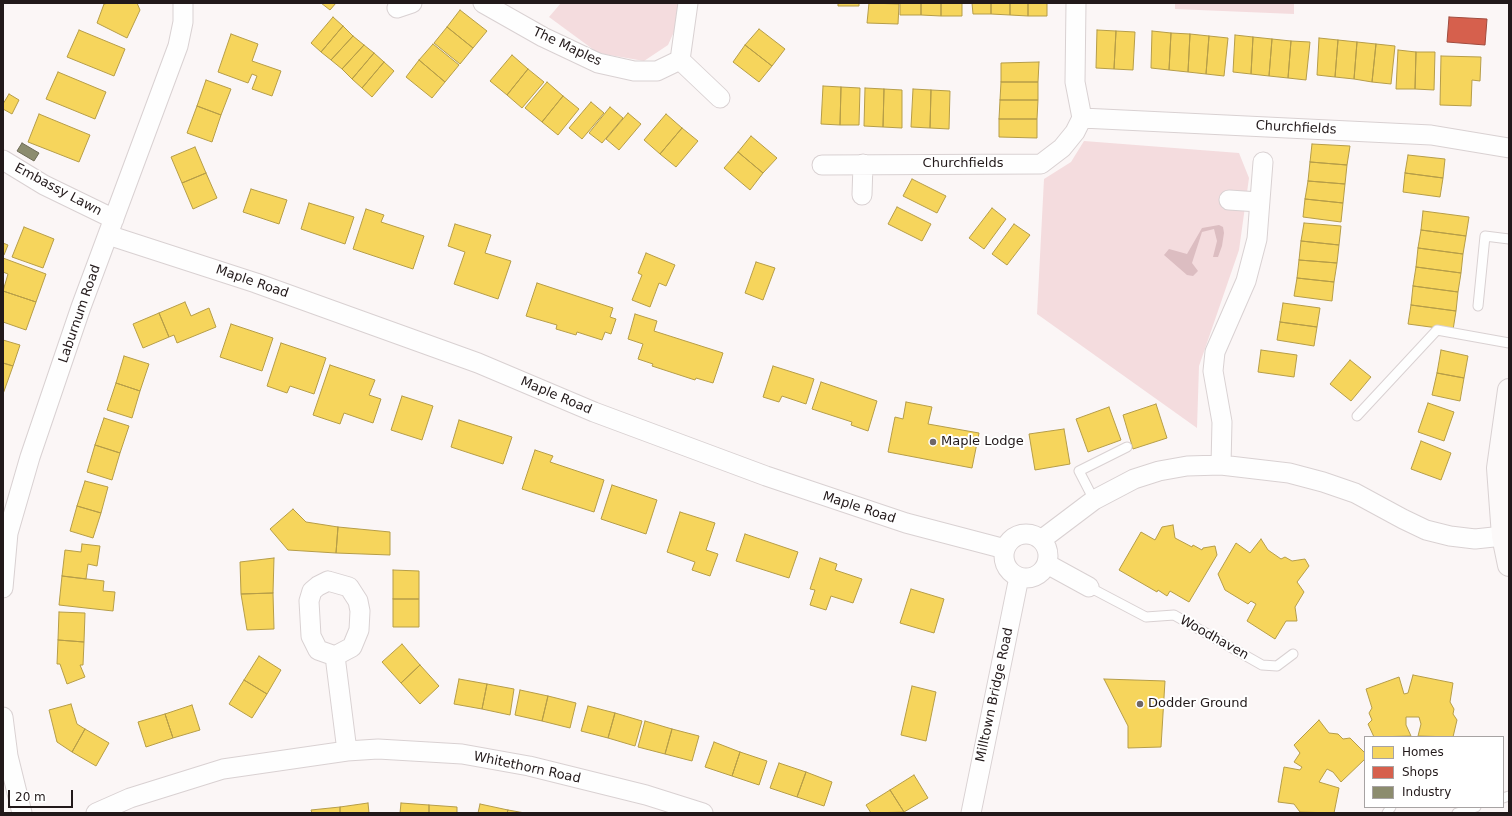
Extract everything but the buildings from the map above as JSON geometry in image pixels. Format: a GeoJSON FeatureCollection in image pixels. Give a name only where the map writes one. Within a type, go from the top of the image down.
{"type":"FeatureCollection","features":[{"type":"Feature","properties":{"kind":"main road"},"geometry":{"type":"LineString","coordinates":[[1509,390],[1498,468],[1503,536],[1509,565]]}},
{"type":"Feature","properties":{"kind":"street","name":"Laburnum Road"},"geometry":{"type":"LineString","coordinates":[[3,588],[8,533],[30,457],[111,227],[178,46],[183,22],[183,3]]}},
{"type":"Feature","properties":{"kind":"street","name":"The Maples"},"geometry":{"type":"LineString","coordinates":[[483,3],[543,37],[598,63],[634,71],[657,71],[680,60]]}},
{"type":"Feature","properties":{"kind":"street"},"geometry":{"type":"LineString","coordinates":[[688,3],[680,60],[720,98]]}},
{"type":"Feature","properties":{"kind":"street"},"geometry":{"type":"LineString","coordinates":[[1076,3],[1075,82],[1082,118]]}},
{"type":"Feature","properties":{"kind":"street","name":"Churchfields"},"geometry":{"type":"LineString","coordinates":[[822,165],[1041,164],[1062,148],[1075,132],[1082,118],[1431,135],[1509,148]]}},
{"type":"Feature","properties":{"kind":"street","name":"Embassy Lawn"},"geometry":{"type":"LineString","coordinates":[[3,160],[111,227]]}},
{"type":"Feature","properties":{"kind":"street"},"geometry":{"type":"LineString","coordinates":[[1221,466],[1222,422],[1213,371],[1215,352],[1246,281],[1257,239],[1258,202],[1263,162]]}},
{"type":"Feature","properties":{"kind":"street"},"geometry":{"type":"LineString","coordinates":[[862,195],[863,164]]}},
{"type":"Feature","properties":{"kind":"street"},"geometry":{"type":"LineString","coordinates":[[1229,200],[1258,202]]}},
{"type":"Feature","properties":{"kind":"street","name":"Maple Road"},"geometry":{"type":"LineString","coordinates":[[111,227],[256,283],[470,360],[594,412],[756,472],[902,522],[1005,549]]}},
{"type":"Feature","properties":{"kind":"street"},"geometry":{"type":"LineString","coordinates":[[1041,540],[1094,500],[1117,487],[1159,471],[1186,466],[1221,466],[1289,473],[1323,482],[1355,493],[1420,527],[1444,534],[1475,539],[1503,536]]}},
{"type":"Feature","properties":{"kind":"street"},"geometry":{"type":"LineString","coordinates":[[1021,534],[1028,534],[1041,540],[1048,551],[1046,564],[1043,570],[1032,577],[1019,577],[1008,568],[1004,555],[1005,549],[1014,538],[1021,534]]}},
{"type":"Feature","properties":{"kind":"street","name":"Woodhaven"},"geometry":{"type":"LineString","coordinates":[[1046,564],[1089,587]]}},
{"type":"Feature","properties":{"kind":"street","name":"Milltown Bridge Road"},"geometry":{"type":"LineString","coordinates":[[971,813],[1019,577]]}},
{"type":"Feature","properties":{"kind":"street"},"geometry":{"type":"LineString","coordinates":[[335,656],[347,751]]}},
{"type":"Feature","properties":{"kind":"street"},"geometry":{"type":"LineString","coordinates":[[3,717],[8,756],[22,813]]}},
{"type":"Feature","properties":{"kind":"street","name":"Whitethorn Road"},"geometry":{"type":"LineString","coordinates":[[96,813],[130,798],[223,769],[347,751],[378,749],[475,756],[529,766],[627,790],[703,813]]}},
{"type":"Feature","properties":{"kind":"lane"},"geometry":{"type":"LineString","coordinates":[[1478,306],[1485,236],[1509,240]]}},
{"type":"Feature","properties":{"kind":"lane"},"geometry":{"type":"LineString","coordinates":[[1357,416],[1437,330],[1509,342]]}},
{"type":"Feature","properties":{"kind":"lane"},"geometry":{"type":"LineString","coordinates":[[1094,500],[1079,471],[1127,447]]}},
{"type":"Feature","properties":{"kind":"lane","name":"Woodhaven"},"geometry":{"type":"LineString","coordinates":[[1089,587],[1146,617],[1174,615],[1262,665],[1277,666],[1293,654]]}},
{"type":"Feature","properties":{"kind":"lane"},"geometry":{"type":"LineString","coordinates":[[1456,813],[1473,808]]}},
{"type":"Feature","properties":{"kind":"shaded area"},"geometry":{"type":"Polygon","coordinates":[[[561,3],[678,3],[678,23],[668,45],[644,61],[598,53],[549,17],[561,3]]]}},
{"type":"Feature","properties":{"kind":"shaded area"},"geometry":{"type":"Polygon","coordinates":[[[1175,3],[1294,3],[1294,14],[1175,9],[1175,3]]]}},
{"type":"Feature","properties":{"kind":"shaded area"},"geometry":{"type":"Polygon","coordinates":[[[1084,141],[1239,153],[1249,178],[1239,250],[1199,366],[1197,428],[1037,314],[1044,179],[1071,162],[1084,141]]]}},
{"type":"Feature","properties":{"kind":"shaded area"},"geometry":{"type":"Polygon","coordinates":[[[1219,225],[1223,227],[1224,233],[1222,246],[1218,257],[1213,257],[1217,241],[1214,229],[1202,232],[1192,263],[1198,271],[1193,276],[1187,275],[1164,255],[1169,249],[1187,254],[1202,228],[1219,225]]]}},
{"type":"Feature","properties":{"kind":"place","name":"Maple Lodge"},"geometry":{"type":"Point","coordinates":[933,442]}},
{"type":"Feature","properties":{"kind":"place","name":"Dodder Ground"},"geometry":{"type":"Point","coordinates":[1140,704]}}]}
